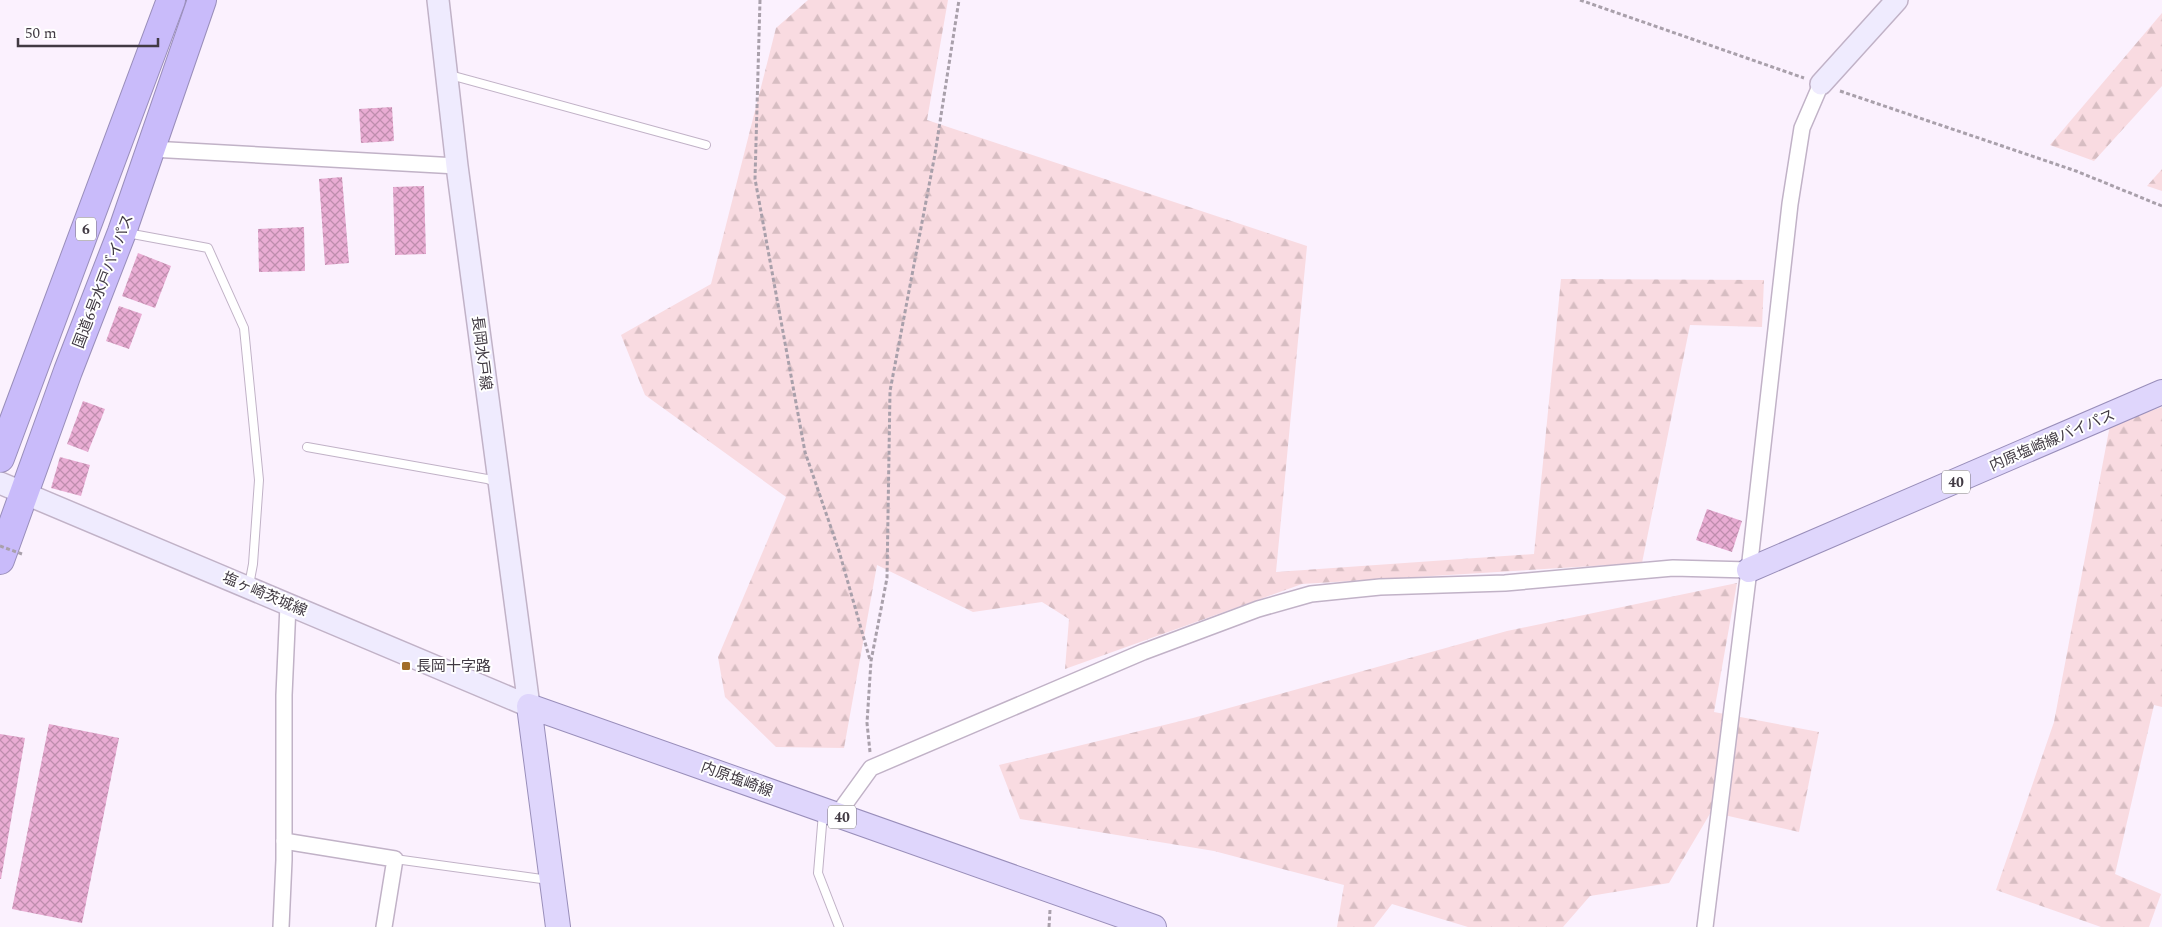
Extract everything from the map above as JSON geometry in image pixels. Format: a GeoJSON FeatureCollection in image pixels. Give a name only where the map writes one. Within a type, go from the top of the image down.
{"type":"FeatureCollection","features":[{"type":"Feature","properties":{"kind":"highway","name":"6"},"geometry":{"type":"LineString","coordinates":[[0,458],[171,0]]}},
{"type":"Feature","properties":{"kind":"highway","name":"国道6号水戸バイパス"},"geometry":{"type":"LineString","coordinates":[[11,557],[12,488],[68,371],[122,232],[202,0]]}},
{"type":"Feature","properties":{"kind":"main road","name":"長岡水戸線"},"geometry":{"type":"LineString","coordinates":[[438,0],[457,166],[529,706]]}},
{"type":"Feature","properties":{"kind":"main road"},"geometry":{"type":"LineString","coordinates":[[1821,84],[1897,0]]}},
{"type":"Feature","properties":{"kind":"main road","name":"内原塩崎線バイパス"},"geometry":{"type":"LineString","coordinates":[[1749,570],[2162,392]]}},
{"type":"Feature","properties":{"kind":"main road","name":"塩ヶ崎茨城線"},"geometry":{"type":"LineString","coordinates":[[12,488],[529,706]]}},
{"type":"Feature","properties":{"kind":"main road"},"geometry":{"type":"LineString","coordinates":[[529,706],[558,927]]}},
{"type":"Feature","properties":{"kind":"main road","name":"内原塩崎線"},"geometry":{"type":"LineString","coordinates":[[529,706],[1154,927]]}},
{"type":"Feature","properties":{"kind":"street"},"geometry":{"type":"LineString","coordinates":[[1705,927],[1799,147],[1802,128],[1821,84]]}},
{"type":"Feature","properties":{"kind":"street"},"geometry":{"type":"LineString","coordinates":[[151,149],[457,166]]}},
{"type":"Feature","properties":{"kind":"street"},"geometry":{"type":"LineString","coordinates":[[830,813],[872,768],[1143,652],[1258,609],[1311,594],[1380,587],[1504,583],[1673,568],[1749,570]]}},
{"type":"Feature","properties":{"kind":"street"},"geometry":{"type":"LineString","coordinates":[[280,927],[284,841],[282,748],[288,605]]}},
{"type":"Feature","properties":{"kind":"street"},"geometry":{"type":"LineString","coordinates":[[284,841],[395,860],[384,927]]}},
{"type":"Feature","properties":{"kind":"lane"},"geometry":{"type":"LineString","coordinates":[[446,73],[706,145]]}},
{"type":"Feature","properties":{"kind":"lane"},"geometry":{"type":"LineString","coordinates":[[122,232],[208,248],[244,328],[259,480],[253,564],[248,587]]}},
{"type":"Feature","properties":{"kind":"lane"},"geometry":{"type":"LineString","coordinates":[[306,447],[487,479],[499,484]]}},
{"type":"Feature","properties":{"kind":"lane"},"geometry":{"type":"LineString","coordinates":[[830,813],[818,873],[839,927]]}},
{"type":"Feature","properties":{"kind":"lane"},"geometry":{"type":"LineString","coordinates":[[395,860],[552,880]]}},
{"type":"Feature","properties":{"kind":"path"},"geometry":{"type":"LineString","coordinates":[[760,0],[755,179],[806,452],[871,661]]}},
{"type":"Feature","properties":{"kind":"path"},"geometry":{"type":"LineString","coordinates":[[872,768],[867,723],[871,661],[887,578],[890,391],[935,154],[960,0]]}},
{"type":"Feature","properties":{"kind":"path"},"geometry":{"type":"LineString","coordinates":[[1580,0],[2076,171],[2162,206]]}},
{"type":"Feature","properties":{"kind":"path"},"geometry":{"type":"LineString","coordinates":[[0,546],[11,557]]}},
{"type":"Feature","properties":{"kind":"green space"},"geometry":{"type":"Polygon","coordinates":[[[808,0],[948,0],[927,120],[1307,246],[1276,572],[1534,554],[1561,279],[1764,280],[1762,327],[1690,325],[1642,563],[1302,584],[1065,669],[1069,619],[1042,602],[973,612],[877,565],[844,748],[776,747],[725,697],[718,657],[786,497],[645,395],[621,335],[711,284],[776,28],[808,0]]]}},
{"type":"Feature","properties":{"kind":"green space"},"geometry":{"type":"Polygon","coordinates":[[[2162,13],[2162,86],[2094,161],[2050,145],[2162,13]]]}},
{"type":"Feature","properties":{"kind":"green space"},"geometry":{"type":"Polygon","coordinates":[[[2162,169],[2162,191],[2147,186],[2162,169]]]}},
{"type":"Feature","properties":{"kind":"green space"},"geometry":{"type":"Polygon","coordinates":[[[2162,407],[2162,707],[2154,705],[2115,874],[2161,894],[2149,927],[2101,927],[1996,890],[2054,722],[2110,425],[2162,407]]]}},
{"type":"Feature","properties":{"kind":"green space"},"geometry":{"type":"Polygon","coordinates":[[[1737,583],[1714,712],[1819,732],[1799,832],[1711,812],[1669,883],[1590,896],[1563,927],[1468,927],[1392,904],[1374,927],[1337,927],[1344,885],[1214,851],[1020,819],[999,765],[1193,718],[1507,631],[1737,583]]]}},
{"type":"Feature","properties":{"kind":"building"},"geometry":{"type":"Polygon","coordinates":[[[392,107],[394,141],[361,143],[359,109],[392,107]]]}},
{"type":"Feature","properties":{"kind":"building"},"geometry":{"type":"Polygon","coordinates":[[[342,177],[349,263],[325,265],[319,179],[342,177]]]}},
{"type":"Feature","properties":{"kind":"building"},"geometry":{"type":"Polygon","coordinates":[[[424,186],[426,254],[395,255],[393,187],[424,186]]]}},
{"type":"Feature","properties":{"kind":"building"},"geometry":{"type":"Polygon","coordinates":[[[304,227],[305,271],[259,272],[258,229],[304,227]]]}},
{"type":"Feature","properties":{"kind":"building"},"geometry":{"type":"Polygon","coordinates":[[[138,253],[171,266],[155,308],[122,296],[138,253]]]}},
{"type":"Feature","properties":{"kind":"building"},"geometry":{"type":"Polygon","coordinates":[[[119,306],[142,314],[129,349],[106,341],[119,306]]]}},
{"type":"Feature","properties":{"kind":"building"},"geometry":{"type":"Polygon","coordinates":[[[83,401],[105,409],[88,452],[67,444],[83,401]]]}},
{"type":"Feature","properties":{"kind":"building"},"geometry":{"type":"Polygon","coordinates":[[[60,457],[90,465],[81,496],[51,488],[60,457]]]}},
{"type":"Feature","properties":{"kind":"building"},"geometry":{"type":"Polygon","coordinates":[[[1707,509],[1742,521],[1732,552],[1696,540],[1707,509]]]}},
{"type":"Feature","properties":{"kind":"building"},"geometry":{"type":"Polygon","coordinates":[[[49,724],[119,738],[82,923],[12,909],[49,724]]]}},
{"type":"Feature","properties":{"kind":"building"},"geometry":{"type":"Polygon","coordinates":[[[0,734],[25,738],[1,879],[0,879],[0,734]]]}},
{"type":"Feature","properties":{"kind":"place","name":"長岡十字路"},"geometry":{"type":"Point","coordinates":[406,666]}}]}
